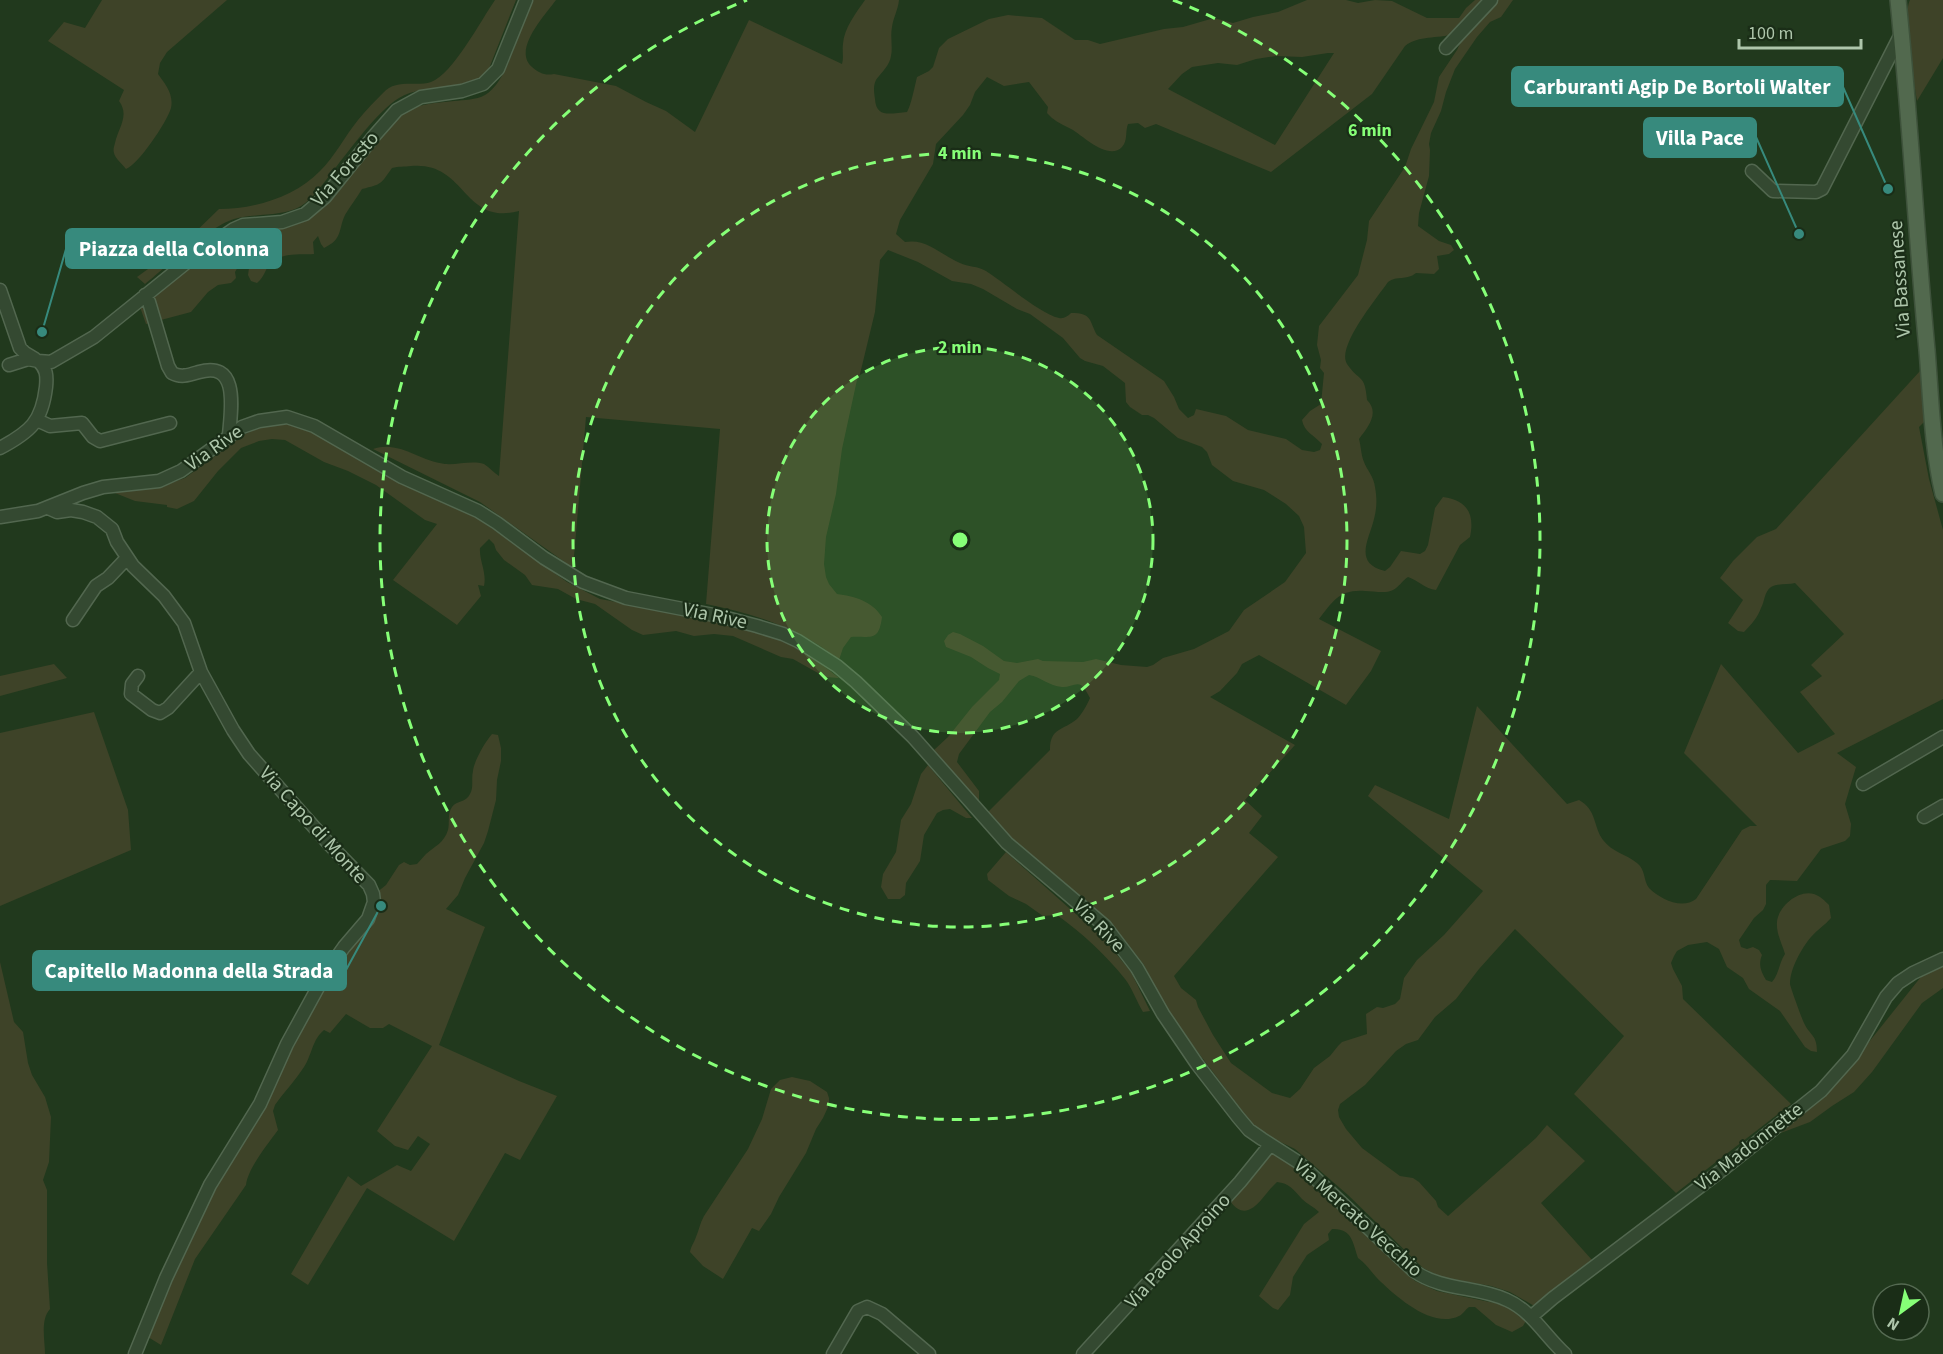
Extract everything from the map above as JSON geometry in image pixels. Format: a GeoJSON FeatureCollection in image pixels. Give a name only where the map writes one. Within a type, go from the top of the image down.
{"type":"FeatureCollection","features":[{"type":"Feature","properties":{"kind":"main road","name":"Via Bassanese"},"geometry":{"type":"LineString","coordinates":[[1898,0],[1922,299],[1936,448],[1943,494]]}},
{"type":"Feature","properties":{"kind":"street","name":"Via Foresto"},"geometry":{"type":"LineString","coordinates":[[4,367],[28,359],[43,365],[94,337],[192,258],[234,229],[243,225],[282,222],[305,214],[326,196],[398,110],[422,97],[462,91],[483,84],[498,69],[526,0]]}},
{"type":"Feature","properties":{"kind":"street"},"geometry":{"type":"LineString","coordinates":[[1446,48],[1491,0]]}},
{"type":"Feature","properties":{"kind":"street"},"geometry":{"type":"LineString","coordinates":[[1752,171],[1773,191],[1815,192],[1822,189],[1902,34]]}},
{"type":"Feature","properties":{"kind":"street"},"geometry":{"type":"LineString","coordinates":[[0,290],[22,350],[43,365],[44,404],[37,420],[18,437],[0,448]]}},
{"type":"Feature","properties":{"kind":"street"},"geometry":{"type":"LineString","coordinates":[[145,295],[172,373],[183,376],[214,369],[223,374],[228,381],[231,410],[229,435]]}},
{"type":"Feature","properties":{"kind":"street"},"geometry":{"type":"LineString","coordinates":[[4,367],[17,356],[17,339]]}},
{"type":"Feature","properties":{"kind":"street","name":"Via Rive"},"geometry":{"type":"LineString","coordinates":[[0,517],[48,508],[92,489],[159,480],[182,471],[242,427],[259,421],[287,417],[302,420],[402,477],[478,511],[544,558],[583,582],[626,598],[719,616],[783,634],[825,657],[856,682],[913,737],[1006,843],[1090,912],[1113,935],[1137,968],[1163,1014],[1204,1073],[1249,1130],[1271,1146]]}},
{"type":"Feature","properties":{"kind":"street"},"geometry":{"type":"LineString","coordinates":[[37,420],[50,426],[82,423],[93,437],[100,441],[170,423]]}},
{"type":"Feature","properties":{"kind":"street","name":"Via Capo di Monte"},"geometry":{"type":"LineString","coordinates":[[48,508],[57,512],[71,510],[83,512],[104,522],[112,529],[127,558],[140,574],[165,596],[184,622],[201,672],[249,754],[369,885],[374,902],[368,919],[327,971],[287,1044],[260,1104],[210,1185],[166,1278],[135,1354]]}},
{"type":"Feature","properties":{"kind":"street"},"geometry":{"type":"LineString","coordinates":[[73,620],[96,586],[108,578],[127,558]]}},
{"type":"Feature","properties":{"kind":"street"},"geometry":{"type":"LineString","coordinates":[[138,676],[132,684],[131,694],[152,710],[160,712],[168,708],[201,672]]}},
{"type":"Feature","properties":{"kind":"street"},"geometry":{"type":"LineString","coordinates":[[1863,784],[1943,736]]}},
{"type":"Feature","properties":{"kind":"street"},"geometry":{"type":"LineString","coordinates":[[1924,817],[1943,806]]}},
{"type":"Feature","properties":{"kind":"street","name":"Via Madonnette"},"geometry":{"type":"LineString","coordinates":[[1532,1316],[1726,1167],[1821,1090],[1852,1055],[1886,997],[1898,983],[1943,959]]}},
{"type":"Feature","properties":{"kind":"street","name":"Via Mercato Vecchio"},"geometry":{"type":"LineString","coordinates":[[1271,1146],[1298,1162],[1403,1263],[1423,1278],[1458,1289],[1496,1295],[1510,1301],[1532,1316],[1565,1354]]}},
{"type":"Feature","properties":{"kind":"street","name":"Via Paolo Aproino"},"geometry":{"type":"LineString","coordinates":[[1083,1354],[1271,1146]]}},
{"type":"Feature","properties":{"kind":"street"},"geometry":{"type":"LineString","coordinates":[[833,1354],[858,1311],[867,1307],[882,1314],[929,1354]]}},
{"type":"Feature","properties":{"kind":"green space"},"geometry":{"type":"Polygon","coordinates":[[[102,0],[227,0],[167,52],[160,63],[158,74],[170,94],[171,108],[152,142],[138,160],[126,169],[116,157],[114,150],[123,117],[119,101],[124,90],[48,41],[64,22],[85,28],[102,0]]]}},
{"type":"Feature","properties":{"kind":"green space"},"geometry":{"type":"Polygon","coordinates":[[[495,0],[516,0],[488,71],[480,79],[458,87],[421,90],[399,98],[381,113],[316,192],[301,206],[286,212],[242,217],[224,223],[201,238],[145,284],[137,277],[159,261],[174,245],[187,240],[219,209],[246,207],[273,200],[299,188],[310,180],[330,159],[361,116],[388,88],[400,84],[431,82],[448,69],[466,46],[495,0]]]}},
{"type":"Feature","properties":{"kind":"green space"},"geometry":{"type":"Polygon","coordinates":[[[531,0],[556,0],[538,23],[528,42],[527,60],[532,67],[545,74],[616,86],[666,111],[695,132],[749,20],[842,64],[846,32],[865,0],[899,0],[891,34],[892,53],[874,87],[878,110],[891,114],[907,112],[917,77],[933,67],[939,48],[948,39],[989,19],[1008,15],[1042,18],[1075,40],[1088,40],[1100,44],[1164,29],[1183,27],[1214,18],[1233,23],[1278,12],[1307,0],[1346,0],[1358,3],[1375,0],[1392,1],[1427,18],[1459,18],[1475,0],[1513,0],[1501,17],[1490,22],[1477,37],[1455,69],[1431,133],[1429,176],[1419,213],[1418,226],[1439,241],[1451,245],[1454,250],[1449,254],[1437,256],[1439,269],[1434,274],[1416,273],[1388,282],[1352,335],[1345,356],[1351,370],[1363,381],[1373,415],[1359,439],[1363,459],[1373,480],[1376,495],[1375,515],[1366,550],[1369,562],[1385,571],[1401,551],[1420,554],[1425,551],[1435,508],[1443,497],[1458,501],[1467,509],[1471,521],[1470,537],[1460,545],[1436,590],[1408,577],[1390,591],[1356,591],[1343,594],[1319,619],[1381,651],[1371,671],[1346,705],[1259,655],[1242,664],[1237,673],[1220,691],[1210,697],[1295,745],[1245,800],[1262,816],[1249,833],[1278,857],[1174,976],[1181,988],[1196,1000],[1213,1035],[1231,1063],[1272,1093],[1290,1098],[1300,1089],[1314,1068],[1330,1056],[1342,1042],[1367,1034],[1366,1014],[1377,1007],[1383,1008],[1395,1004],[1400,999],[1404,978],[1417,960],[1444,935],[1483,891],[1368,796],[1375,785],[1449,819],[1477,706],[1567,804],[1579,800],[1589,808],[1603,840],[1640,866],[1649,888],[1671,902],[1684,903],[1696,899],[1742,830],[1750,826],[1757,826],[1684,753],[1721,664],[1798,753],[1835,734],[1800,692],[1822,676],[1811,665],[1844,634],[1795,583],[1771,587],[1754,621],[1744,632],[1738,631],[1728,623],[1743,600],[1720,578],[1757,537],[1776,529],[1920,371],[1926,420],[1919,427],[1929,479],[1943,530],[1943,699],[1837,753],[1856,767],[1845,804],[1851,824],[1850,836],[1845,841],[1821,849],[1797,881],[1770,880],[1766,885],[1766,904],[1763,910],[1754,918],[1739,940],[1741,947],[1747,949],[1753,947],[1759,950],[1762,955],[1761,971],[1766,980],[1772,982],[1785,954],[1778,934],[1777,922],[1785,905],[1790,900],[1808,893],[1818,896],[1829,905],[1831,918],[1813,934],[1804,947],[1790,978],[1796,1003],[1806,1027],[1816,1042],[1817,1052],[1805,1047],[1780,1011],[1749,989],[1743,978],[1727,967],[1719,949],[1707,942],[1688,945],[1677,951],[1671,963],[1682,986],[1683,999],[1791,1104],[1676,1193],[1574,1094],[1624,1036],[1515,929],[1456,999],[1435,1017],[1418,1040],[1396,1051],[1365,1085],[1340,1104],[1338,1110],[1346,1129],[1362,1148],[1400,1176],[1413,1178],[1419,1182],[1448,1216],[1536,1138],[1547,1125],[1585,1161],[1541,1203],[1592,1260],[1536,1307],[1510,1292],[1491,1286],[1441,1277],[1423,1268],[1348,1195],[1295,1149],[1262,1133],[1252,1124],[1176,1023],[1163,1004],[1144,965],[1115,929],[987,813],[1050,750],[1055,733],[1081,715],[1090,698],[1084,688],[1079,684],[1057,686],[1029,675],[1019,681],[1002,702],[990,712],[959,754],[957,762],[979,791],[979,803],[934,750],[999,680],[1000,674],[971,657],[946,647],[944,641],[948,635],[953,632],[960,634],[983,646],[1004,661],[1017,663],[1038,659],[1083,662],[1096,659],[1121,665],[1147,667],[1163,658],[1194,649],[1229,631],[1244,610],[1285,582],[1306,553],[1304,527],[1299,516],[1286,504],[1264,490],[1233,481],[1212,465],[1207,452],[1202,447],[1178,438],[1154,418],[1142,415],[1130,407],[1126,402],[1125,383],[1103,366],[1080,358],[1063,338],[1030,314],[983,289],[971,284],[952,281],[918,262],[888,250],[880,260],[875,312],[842,449],[836,494],[826,537],[824,564],[829,584],[837,594],[862,600],[882,617],[879,631],[873,636],[851,637],[843,648],[839,660],[793,631],[742,612],[706,604],[720,429],[586,417],[573,568],[480,502],[373,449],[392,447],[445,464],[484,464],[499,476],[519,211],[500,213],[486,210],[443,173],[429,167],[392,168],[380,183],[362,189],[345,215],[337,238],[330,245],[324,248],[318,236],[313,242],[314,254],[292,255],[276,259],[257,283],[251,281],[248,275],[249,268],[244,264],[238,267],[235,272],[236,278],[231,283],[218,285],[208,292],[191,312],[146,324],[140,307],[206,253],[237,233],[290,227],[309,218],[327,203],[400,114],[426,104],[470,100],[485,95],[501,78],[513,52],[531,0]],[[1454,34],[1422,39],[1405,46],[1372,94],[1271,172],[1156,124],[1145,128],[1138,123],[1128,124],[1122,147],[1117,151],[1104,150],[1052,118],[1047,113],[1048,107],[1029,82],[1004,86],[987,77],[975,92],[963,115],[936,144],[933,164],[900,220],[896,234],[905,242],[920,242],[960,263],[983,269],[1051,315],[1061,318],[1071,313],[1078,313],[1087,316],[1097,335],[1164,381],[1179,409],[1188,418],[1194,415],[1196,409],[1226,416],[1248,430],[1286,439],[1302,450],[1314,452],[1320,450],[1322,444],[1307,430],[1302,420],[1321,404],[1324,373],[1320,368],[1321,360],[1317,345],[1319,326],[1358,275],[1367,240],[1369,221],[1405,167],[1411,149],[1434,102],[1439,77],[1462,39],[1454,34]],[[1334,53],[1302,57],[1276,56],[1237,65],[1218,63],[1192,67],[1168,89],[1275,145],[1334,53]]]}},
{"type":"Feature","properties":{"kind":"green space"},"geometry":{"type":"Polygon","coordinates":[[[1910,0],[1943,0],[1943,58],[1917,101],[1907,19],[1910,0]]]}},
{"type":"Feature","properties":{"kind":"green space"},"geometry":{"type":"Polygon","coordinates":[[[281,422],[305,427],[473,515],[567,582],[600,599],[690,614],[756,630],[794,646],[839,678],[825,677],[793,659],[781,657],[733,636],[714,634],[694,636],[676,631],[643,635],[595,604],[576,599],[558,589],[532,585],[525,575],[504,560],[489,539],[480,548],[485,581],[484,586],[478,585],[481,596],[457,625],[393,580],[437,524],[425,520],[376,485],[324,462],[285,440],[259,441],[241,448],[218,471],[194,501],[177,509],[167,507],[167,505],[135,501],[110,491],[171,483],[185,478],[245,434],[267,424],[281,422]]]}},
{"type":"Feature","properties":{"kind":"green space"},"geometry":{"type":"Polygon","coordinates":[[[54,664],[67,678],[0,696],[0,676],[54,664]]]}},
{"type":"Feature","properties":{"kind":"green space"},"geometry":{"type":"Polygon","coordinates":[[[94,712],[128,810],[131,850],[0,906],[0,733],[94,712]]]}},
{"type":"Feature","properties":{"kind":"green space"},"geometry":{"type":"Polygon","coordinates":[[[492,734],[498,735],[501,761],[496,800],[488,831],[458,895],[446,909],[485,927],[439,1045],[557,1096],[520,1160],[505,1153],[454,1241],[367,1188],[308,1285],[291,1274],[348,1176],[361,1186],[397,1165],[411,1171],[430,1144],[418,1136],[408,1150],[395,1146],[377,1131],[432,1046],[389,1024],[383,1028],[370,1028],[346,1014],[330,1033],[324,1030],[320,1034],[304,1067],[275,1105],[273,1111],[278,1130],[254,1164],[246,1185],[195,1259],[161,1345],[143,1334],[149,1319],[280,1059],[355,934],[376,893],[386,885],[399,865],[404,862],[410,865],[417,864],[444,838],[448,830],[450,810],[470,794],[475,762],[492,734]]]}},
{"type":"Feature","properties":{"kind":"green space"},"geometry":{"type":"Polygon","coordinates":[[[928,765],[972,818],[966,818],[950,809],[937,813],[924,835],[920,861],[906,883],[905,895],[900,899],[888,899],[881,887],[883,874],[896,852],[901,820],[911,804],[921,774],[928,765]]]}},
{"type":"Feature","properties":{"kind":"green space"},"geometry":{"type":"Polygon","coordinates":[[[1006,852],[1104,939],[1131,972],[1150,1011],[1143,1012],[1125,979],[1076,929],[1057,915],[1043,916],[1009,896],[988,880],[987,874],[1006,852]]]}},
{"type":"Feature","properties":{"kind":"green space"},"geometry":{"type":"Polygon","coordinates":[[[0,962],[14,1022],[23,1032],[28,1063],[45,1097],[51,1117],[49,1162],[43,1180],[47,1190],[47,1263],[50,1309],[44,1324],[45,1354],[0,1354],[0,962]]]}},
{"type":"Feature","properties":{"kind":"green space"},"geometry":{"type":"Polygon","coordinates":[[[1943,964],[1943,988],[1922,1003],[1872,1072],[1854,1092],[1810,1122],[1770,1137],[1857,1057],[1924,973],[1943,964]]]}},
{"type":"Feature","properties":{"kind":"green space"},"geometry":{"type":"Polygon","coordinates":[[[792,1077],[810,1081],[827,1092],[829,1105],[806,1153],[771,1214],[759,1231],[752,1228],[723,1279],[703,1266],[690,1252],[691,1248],[701,1221],[748,1149],[762,1119],[771,1089],[780,1080],[792,1077]]]}},
{"type":"Feature","properties":{"kind":"green space"},"geometry":{"type":"Polygon","coordinates":[[[1268,1151],[1286,1161],[1318,1188],[1415,1281],[1437,1291],[1504,1305],[1527,1319],[1523,1326],[1512,1332],[1496,1325],[1475,1307],[1469,1307],[1460,1315],[1449,1319],[1427,1315],[1417,1310],[1378,1279],[1358,1258],[1351,1237],[1339,1229],[1332,1229],[1328,1234],[1329,1240],[1307,1255],[1293,1277],[1290,1295],[1278,1310],[1273,1308],[1259,1296],[1304,1224],[1319,1212],[1291,1188],[1277,1182],[1250,1210],[1243,1211],[1230,1201],[1268,1151]]]}},
{"type":"Feature","properties":{"kind":"place","name":"Carburanti Agip De Bortoli Walter"},"geometry":{"type":"Point","coordinates":[1888,189]}},
{"type":"Feature","properties":{"kind":"place","name":"Villa Pace"},"geometry":{"type":"Point","coordinates":[1799,234]}},
{"type":"Feature","properties":{"kind":"place","name":"Piazza della Colonna"},"geometry":{"type":"Point","coordinates":[42,332]}},
{"type":"Feature","properties":{"kind":"place","name":"Capitello Madonna della Strada"},"geometry":{"type":"Point","coordinates":[381,906]}}]}
